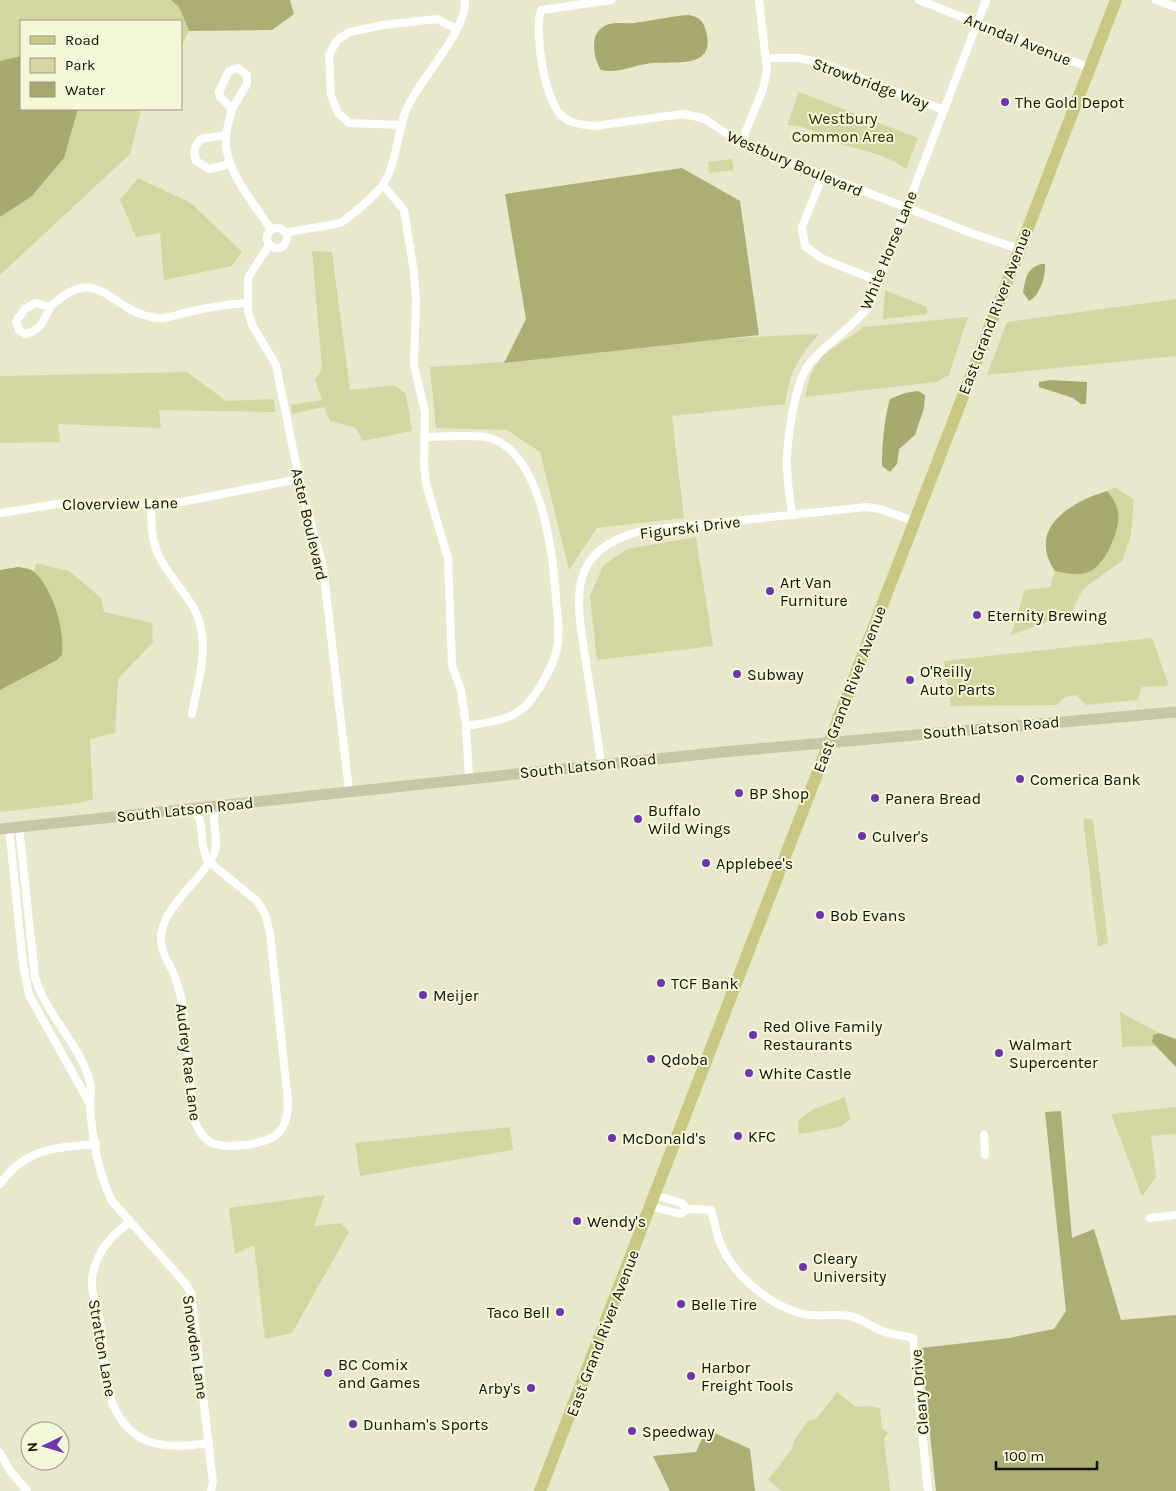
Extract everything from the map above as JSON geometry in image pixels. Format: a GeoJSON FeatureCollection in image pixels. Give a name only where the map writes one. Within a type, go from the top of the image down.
{"type":"FeatureCollection","features":[{"type":"Feature","properties":{"kind":"main road","name":"East Grand River Avenue"},"geometry":{"type":"LineString","coordinates":[[540,1491],[913,521],[1116,0]]}},
{"type":"Feature","properties":{"kind":"main road","name":"South Latson Road"},"geometry":{"type":"LineString","coordinates":[[9,828],[469,777],[828,742],[1176,712]]}},
{"type":"Feature","properties":{"kind":"street"},"geometry":{"type":"LineString","coordinates":[[286,233],[308,227],[340,223],[384,185],[394,160],[407,109],[456,29],[466,10],[465,0]]}},
{"type":"Feature","properties":{"kind":"street","name":"Westbury Boulevard"},"geometry":{"type":"LineString","coordinates":[[611,0],[541,10],[537,22],[546,89],[562,116],[580,125],[594,126],[683,114],[703,118],[742,143],[1018,250]]}},
{"type":"Feature","properties":{"kind":"street"},"geometry":{"type":"LineString","coordinates":[[742,143],[763,89],[767,58],[759,0]]}},
{"type":"Feature","properties":{"kind":"street","name":"Arundal Avenue"},"geometry":{"type":"LineString","coordinates":[[919,0],[1090,68]]}},
{"type":"Feature","properties":{"kind":"street","name":"White Horse Lane"},"geometry":{"type":"LineString","coordinates":[[792,515],[786,458],[801,380],[809,364],[820,352],[848,331],[869,306],[986,0]]}},
{"type":"Feature","properties":{"kind":"street"},"geometry":{"type":"LineString","coordinates":[[1156,0],[1176,6]]}},
{"type":"Feature","properties":{"kind":"street"},"geometry":{"type":"LineString","coordinates":[[402,125],[349,123],[338,113],[331,95],[329,55],[331,48],[337,40],[350,32],[383,25],[437,19],[456,29]]}},
{"type":"Feature","properties":{"kind":"street","name":"Strowbridge Way"},"geometry":{"type":"LineString","coordinates":[[767,58],[798,58],[819,62],[944,110]]}},
{"type":"Feature","properties":{"kind":"street"},"geometry":{"type":"LineString","coordinates":[[232,109],[220,97],[219,92],[229,71],[238,68],[245,72],[248,78],[247,84],[232,109],[226,136],[230,164],[271,230]]}},
{"type":"Feature","properties":{"kind":"street"},"geometry":{"type":"LineString","coordinates":[[226,136],[201,139],[195,146],[194,153],[196,161],[209,169],[230,164]]}},
{"type":"Feature","properties":{"kind":"street"},"geometry":{"type":"LineString","coordinates":[[823,175],[802,227],[805,246],[820,258],[878,281]]}},
{"type":"Feature","properties":{"kind":"street"},"geometry":{"type":"LineString","coordinates":[[384,185],[404,210],[407,228],[416,301],[414,365],[425,412],[423,453],[426,484],[448,558],[452,666],[461,690],[466,726],[469,777]]}},
{"type":"Feature","properties":{"kind":"street"},"geometry":{"type":"LineString","coordinates":[[279,228],[286,233],[287,240],[283,246],[276,249],[269,245],[266,237],[271,230],[279,228]]}},
{"type":"Feature","properties":{"kind":"street","name":"Aster Boulevard"},"geometry":{"type":"LineString","coordinates":[[269,245],[248,278],[247,303],[252,325],[276,365],[299,478],[323,567],[349,790]]}},
{"type":"Feature","properties":{"kind":"street"},"geometry":{"type":"LineString","coordinates":[[50,308],[36,303],[25,309],[16,321],[19,330],[24,334],[35,332],[44,322],[50,308],[72,289],[82,286],[96,289],[140,314],[157,318],[168,318],[230,304],[247,303]]}},
{"type":"Feature","properties":{"kind":"street"},"geometry":{"type":"LineString","coordinates":[[425,437],[490,438],[508,449],[524,467],[540,504],[549,532],[554,564],[559,628],[555,656],[534,697],[520,711],[500,719],[466,726]]}},
{"type":"Feature","properties":{"kind":"street","name":"Cloverview Lane"},"geometry":{"type":"LineString","coordinates":[[0,513],[58,504],[184,502],[299,478]]}},
{"type":"Feature","properties":{"kind":"street"},"geometry":{"type":"LineString","coordinates":[[151,503],[152,532],[158,553],[190,602],[201,628],[203,654],[192,714]]}},
{"type":"Feature","properties":{"kind":"street","name":"Figurski Drive"},"geometry":{"type":"LineString","coordinates":[[601,764],[578,608],[582,576],[590,560],[613,541],[641,531],[866,508],[880,509],[913,521]]}},
{"type":"Feature","properties":{"kind":"street","name":"Audrey Rae Lane"},"geometry":{"type":"LineString","coordinates":[[208,861],[257,901],[265,914],[270,933],[288,1102],[287,1117],[281,1131],[260,1143],[221,1146],[209,1141],[198,1130],[194,1120],[184,1007],[160,941],[163,928],[171,911],[208,861],[214,854],[216,843],[214,816],[218,805]]}},
{"type":"Feature","properties":{"kind":"street"},"geometry":{"type":"LineString","coordinates":[[194,808],[201,820],[204,853],[208,861]]}},
{"type":"Feature","properties":{"kind":"street","name":"Snowden Lane"},"geometry":{"type":"LineString","coordinates":[[9,828],[25,882],[38,987],[90,1081],[90,1104],[105,1188],[112,1201],[185,1283],[191,1293],[213,1482],[211,1491]]}},
{"type":"Feature","properties":{"kind":"street","name":"Snowden Lane"},"geometry":{"type":"LineString","coordinates":[[9,828],[21,945],[29,995],[90,1104]]}},
{"type":"Feature","properties":{"kind":"street"},"geometry":{"type":"LineString","coordinates":[[14,883],[25,882]]}},
{"type":"Feature","properties":{"kind":"street"},"geometry":{"type":"LineString","coordinates":[[21,945],[32,943]]}},
{"type":"Feature","properties":{"kind":"street"},"geometry":{"type":"LineString","coordinates":[[53,1038],[62,1032]]}},
{"type":"Feature","properties":{"kind":"street"},"geometry":{"type":"LineString","coordinates":[[984,1135],[985,1155]]}},
{"type":"Feature","properties":{"kind":"street"},"geometry":{"type":"LineString","coordinates":[[0,1184],[11,1170],[37,1152],[57,1147],[96,1144]]}},
{"type":"Feature","properties":{"kind":"street","name":"Cleary Drive"},"geometry":{"type":"LineString","coordinates":[[652,1201],[682,1203],[688,1209]]}},
{"type":"Feature","properties":{"kind":"street","name":"Cleary Drive"},"geometry":{"type":"LineString","coordinates":[[652,1201],[680,1214],[688,1209],[711,1210],[719,1241],[738,1271],[750,1285],[767,1299],[800,1313],[822,1316],[846,1315],[863,1319],[881,1331],[913,1338],[928,1491]]}},
{"type":"Feature","properties":{"kind":"street"},"geometry":{"type":"LineString","coordinates":[[1150,1218],[1176,1215]]}},
{"type":"Feature","properties":{"kind":"street","name":"Stratton Lane"},"geometry":{"type":"LineString","coordinates":[[130,1222],[112,1235],[99,1253],[92,1275],[93,1297],[100,1321],[107,1387],[112,1402],[130,1430],[144,1439],[159,1444],[181,1447],[209,1443]]}},
{"type":"Feature","properties":{"kind":"street"},"geometry":{"type":"LineString","coordinates":[[0,1453],[11,1472],[27,1491]]}},
{"type":"Feature","properties":{"kind":"green space"},"geometry":{"type":"Polygon","coordinates":[[[0,0],[171,0],[179,6],[189,31],[182,45],[182,20],[20,20],[20,56],[0,61],[0,0]]]}},
{"type":"Feature","properties":{"kind":"green space","name":"Westbury Common Area"},"geometry":{"type":"Polygon","coordinates":[[[799,92],[918,138],[906,169],[889,159],[838,143],[808,129],[787,125],[799,92]]]}},
{"type":"Feature","properties":{"kind":"green space"},"geometry":{"type":"Polygon","coordinates":[[[78,110],[141,110],[130,154],[0,275],[0,217],[32,196],[64,158],[78,110]]]}},
{"type":"Feature","properties":{"kind":"green space"},"geometry":{"type":"Polygon","coordinates":[[[732,159],[734,170],[709,173],[708,162],[732,159]]]}},
{"type":"Feature","properties":{"kind":"green space"},"geometry":{"type":"Polygon","coordinates":[[[138,178],[191,203],[242,252],[232,266],[164,280],[160,233],[136,237],[120,200],[138,178]]]}},
{"type":"Feature","properties":{"kind":"green space"},"geometry":{"type":"Polygon","coordinates":[[[312,251],[332,252],[350,390],[394,385],[406,394],[412,431],[363,441],[356,428],[330,421],[324,407],[292,414],[291,405],[322,400],[315,380],[322,369],[312,251]]]}},
{"type":"Feature","properties":{"kind":"green space"},"geometry":{"type":"Polygon","coordinates":[[[885,290],[927,307],[927,314],[883,319],[885,290]]]}},
{"type":"Feature","properties":{"kind":"green space"},"geometry":{"type":"Polygon","coordinates":[[[1176,299],[1176,356],[987,375],[1007,322],[1176,299]]]}},
{"type":"Feature","properties":{"kind":"green space"},"geometry":{"type":"Polygon","coordinates":[[[968,317],[949,375],[936,382],[805,397],[810,375],[823,355],[864,327],[968,317]]]}},
{"type":"Feature","properties":{"kind":"green space"},"geometry":{"type":"Polygon","coordinates":[[[819,334],[805,351],[792,374],[785,404],[672,416],[684,518],[597,528],[569,570],[540,452],[507,430],[436,428],[430,367],[479,364],[722,339],[819,334]]]}},
{"type":"Feature","properties":{"kind":"green space"},"geometry":{"type":"Polygon","coordinates":[[[187,372],[226,401],[274,399],[275,412],[159,410],[161,428],[58,424],[60,442],[0,443],[0,376],[187,372]]]}},
{"type":"Feature","properties":{"kind":"green space"},"geometry":{"type":"Polygon","coordinates":[[[1115,487],[1134,500],[1131,535],[1122,561],[1083,589],[1071,613],[1011,635],[1025,590],[1050,587],[1055,571],[1073,574],[1112,544],[1117,516],[1114,504],[1107,491],[1115,487]]]}},
{"type":"Feature","properties":{"kind":"green space"},"geometry":{"type":"Polygon","coordinates":[[[696,537],[713,646],[597,660],[590,596],[603,566],[627,549],[696,537]]]}},
{"type":"Feature","properties":{"kind":"green space"},"geometry":{"type":"Polygon","coordinates":[[[36,563],[69,571],[101,598],[104,612],[152,623],[153,642],[118,679],[115,733],[90,739],[93,799],[80,803],[0,812],[0,690],[57,660],[62,655],[47,588],[34,571],[36,563]]]}},
{"type":"Feature","properties":{"kind":"green space"},"geometry":{"type":"Polygon","coordinates":[[[1152,638],[1169,686],[1142,687],[1137,700],[1086,705],[1076,695],[1065,697],[1057,705],[951,706],[944,661],[1152,638]]]}},
{"type":"Feature","properties":{"kind":"green space"},"geometry":{"type":"Polygon","coordinates":[[[1083,818],[1093,819],[1108,943],[1098,947],[1083,818]]]}},
{"type":"Feature","properties":{"kind":"green space"},"geometry":{"type":"Polygon","coordinates":[[[1120,1012],[1159,1033],[1153,1035],[1152,1042],[1155,1046],[1122,1047],[1120,1012]]]}},
{"type":"Feature","properties":{"kind":"green space"},"geometry":{"type":"Polygon","coordinates":[[[845,1097],[850,1119],[840,1127],[799,1134],[798,1121],[812,1110],[845,1097]]]}},
{"type":"Feature","properties":{"kind":"green space"},"geometry":{"type":"Polygon","coordinates":[[[1176,1107],[1176,1134],[1151,1136],[1156,1177],[1142,1196],[1111,1114],[1176,1107]]]}},
{"type":"Feature","properties":{"kind":"green space"},"geometry":{"type":"Polygon","coordinates":[[[510,1127],[513,1150],[360,1176],[355,1143],[510,1127]]]}},
{"type":"Feature","properties":{"kind":"green space"},"geometry":{"type":"Polygon","coordinates":[[[325,1195],[314,1226],[341,1223],[349,1232],[292,1333],[265,1339],[254,1245],[235,1254],[229,1208],[325,1195]]]}},
{"type":"Feature","properties":{"kind":"green space"},"geometry":{"type":"Polygon","coordinates":[[[837,1392],[856,1407],[869,1406],[880,1408],[882,1428],[888,1433],[884,1439],[890,1491],[782,1491],[768,1480],[792,1449],[793,1442],[808,1421],[816,1419],[837,1392]]]}},
{"type":"Feature","properties":{"kind":"shaded area"},"geometry":{"type":"Polygon","coordinates":[[[171,0],[290,0],[294,14],[272,30],[189,31],[179,7],[171,0]]]}},
{"type":"Feature","properties":{"kind":"shaded area"},"geometry":{"type":"Polygon","coordinates":[[[682,168],[740,201],[759,335],[504,363],[526,319],[505,194],[682,168]]]}},
{"type":"Feature","properties":{"kind":"shaded area"},"geometry":{"type":"Polygon","coordinates":[[[1061,1111],[1072,1238],[1094,1229],[1121,1320],[1176,1315],[1176,1491],[936,1491],[921,1348],[1009,1338],[1054,1329],[1066,1311],[1045,1112],[1061,1111]]]}},
{"type":"Feature","properties":{"kind":"shaded area"},"geometry":{"type":"Polygon","coordinates":[[[706,1429],[750,1449],[755,1491],[670,1491],[653,1456],[696,1452],[706,1429]]]}},
{"type":"Feature","properties":{"kind":"water"},"geometry":{"type":"Polygon","coordinates":[[[688,15],[700,20],[706,31],[708,44],[704,53],[698,59],[646,64],[618,70],[601,70],[596,60],[594,41],[599,31],[606,25],[688,15]]]}},
{"type":"Feature","properties":{"kind":"water"},"geometry":{"type":"Polygon","coordinates":[[[20,56],[20,110],[78,110],[64,158],[32,196],[0,217],[0,61],[20,56]]]}},
{"type":"Feature","properties":{"kind":"water"},"geometry":{"type":"Polygon","coordinates":[[[1045,264],[1042,285],[1036,295],[1029,301],[1023,292],[1026,278],[1032,269],[1045,264]]]}},
{"type":"Feature","properties":{"kind":"water"},"geometry":{"type":"Polygon","coordinates":[[[1050,380],[1087,382],[1086,404],[1081,404],[1073,398],[1039,387],[1039,382],[1050,380]]]}},
{"type":"Feature","properties":{"kind":"water"},"geometry":{"type":"Polygon","coordinates":[[[918,391],[925,395],[924,408],[915,435],[899,449],[897,464],[890,472],[882,466],[882,449],[890,399],[905,393],[918,391]]]}},
{"type":"Feature","properties":{"kind":"water"},"geometry":{"type":"Polygon","coordinates":[[[1107,491],[1116,505],[1118,518],[1115,535],[1103,559],[1089,572],[1074,574],[1055,571],[1047,556],[1046,542],[1049,530],[1067,510],[1080,502],[1107,491]]]}},
{"type":"Feature","properties":{"kind":"water"},"geometry":{"type":"Polygon","coordinates":[[[18,567],[33,571],[40,578],[52,598],[62,634],[62,655],[57,660],[0,690],[0,570],[18,567]]]}},
{"type":"Feature","properties":{"kind":"water"},"geometry":{"type":"Polygon","coordinates":[[[1159,1033],[1176,1039],[1176,1067],[1152,1042],[1153,1035],[1159,1033]]]}},
{"type":"Feature","properties":{"kind":"place","name":"The Gold Depot"},"geometry":{"type":"Point","coordinates":[1005,102]}},
{"type":"Feature","properties":{"kind":"place","name":"Art Van Furniture"},"geometry":{"type":"Point","coordinates":[770,591]}},
{"type":"Feature","properties":{"kind":"place","name":"Eternity Brewing"},"geometry":{"type":"Point","coordinates":[977,615]}},
{"type":"Feature","properties":{"kind":"place","name":"Subway"},"geometry":{"type":"Point","coordinates":[737,674]}},
{"type":"Feature","properties":{"kind":"place","name":"O'Reilly Auto Parts"},"geometry":{"type":"Point","coordinates":[910,680]}},
{"type":"Feature","properties":{"kind":"place","name":"Comerica Bank"},"geometry":{"type":"Point","coordinates":[1020,779]}},
{"type":"Feature","properties":{"kind":"place","name":"BP Shop"},"geometry":{"type":"Point","coordinates":[739,793]}},
{"type":"Feature","properties":{"kind":"place","name":"Panera Bread"},"geometry":{"type":"Point","coordinates":[875,798]}},
{"type":"Feature","properties":{"kind":"place","name":"Buffalo Wild Wings"},"geometry":{"type":"Point","coordinates":[638,819]}},
{"type":"Feature","properties":{"kind":"place","name":"Culver's"},"geometry":{"type":"Point","coordinates":[862,836]}},
{"type":"Feature","properties":{"kind":"place","name":"Applebee's"},"geometry":{"type":"Point","coordinates":[706,863]}},
{"type":"Feature","properties":{"kind":"place","name":"Bob Evans"},"geometry":{"type":"Point","coordinates":[820,915]}},
{"type":"Feature","properties":{"kind":"place","name":"TCF Bank"},"geometry":{"type":"Point","coordinates":[661,983]}},
{"type":"Feature","properties":{"kind":"place","name":"Meijer"},"geometry":{"type":"Point","coordinates":[423,995]}},
{"type":"Feature","properties":{"kind":"place","name":"Red Olive Family Restaurants"},"geometry":{"type":"Point","coordinates":[753,1035]}},
{"type":"Feature","properties":{"kind":"place","name":"Walmart Supercenter"},"geometry":{"type":"Point","coordinates":[999,1053]}},
{"type":"Feature","properties":{"kind":"place","name":"Qdoba"},"geometry":{"type":"Point","coordinates":[651,1059]}},
{"type":"Feature","properties":{"kind":"place","name":"White Castle"},"geometry":{"type":"Point","coordinates":[749,1073]}},
{"type":"Feature","properties":{"kind":"place","name":"KFC"},"geometry":{"type":"Point","coordinates":[738,1136]}},
{"type":"Feature","properties":{"kind":"place","name":"McDonald's"},"geometry":{"type":"Point","coordinates":[612,1138]}},
{"type":"Feature","properties":{"kind":"place","name":"Wendy's"},"geometry":{"type":"Point","coordinates":[577,1221]}},
{"type":"Feature","properties":{"kind":"place","name":"Cleary University"},"geometry":{"type":"Point","coordinates":[803,1267]}},
{"type":"Feature","properties":{"kind":"place","name":"Belle Tire"},"geometry":{"type":"Point","coordinates":[681,1304]}},
{"type":"Feature","properties":{"kind":"place","name":"Taco Bell"},"geometry":{"type":"Point","coordinates":[560,1312]}},
{"type":"Feature","properties":{"kind":"place","name":"BC Comix and Games"},"geometry":{"type":"Point","coordinates":[328,1373]}},
{"type":"Feature","properties":{"kind":"place","name":"Harbor Freight Tools"},"geometry":{"type":"Point","coordinates":[691,1376]}},
{"type":"Feature","properties":{"kind":"place","name":"Arby's"},"geometry":{"type":"Point","coordinates":[531,1388]}},
{"type":"Feature","properties":{"kind":"place","name":"Dunham's Sports"},"geometry":{"type":"Point","coordinates":[353,1424]}},
{"type":"Feature","properties":{"kind":"place","name":"Speedway"},"geometry":{"type":"Point","coordinates":[632,1431]}}]}
